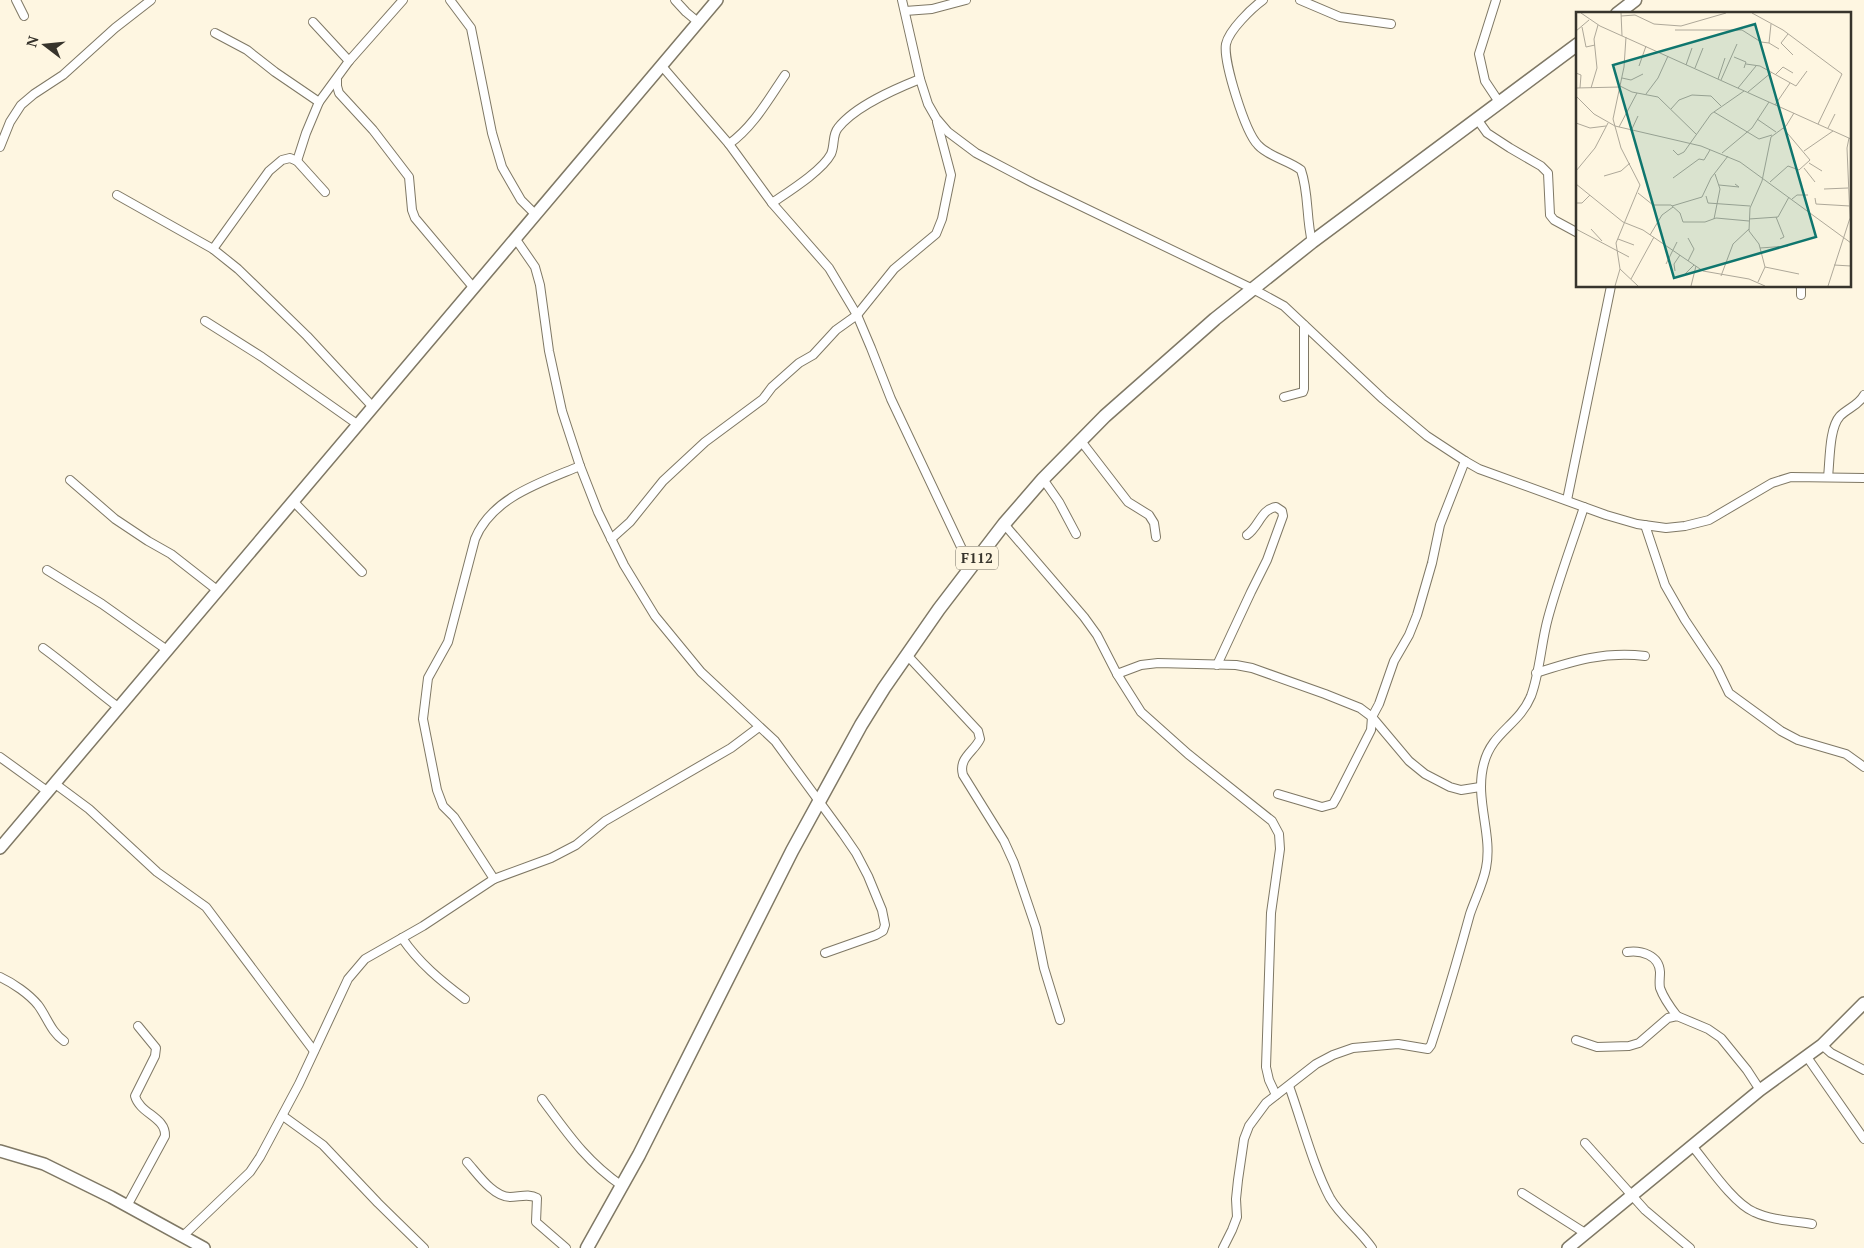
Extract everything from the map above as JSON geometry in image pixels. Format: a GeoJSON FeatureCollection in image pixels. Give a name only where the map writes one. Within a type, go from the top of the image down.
{"type":"FeatureCollection","features":[{"type":"Feature","properties":{"kind":"main road"},"geometry":{"type":"LineString","coordinates":[[0,848],[717,0]]}},
{"type":"Feature","properties":{"kind":"main road"},"geometry":{"type":"LineString","coordinates":[[1620,12],[1635,0]]}},
{"type":"Feature","properties":{"kind":"main road","name":"F112"},"geometry":{"type":"LineString","coordinates":[[588,1248],[622,1186],[819,800],[861,725],[907,654],[970,566],[1004,524],[1043,479],[1105,416],[1214,319],[1312,242],[1576,45]]}},
{"type":"Feature","properties":{"kind":"main road"},"geometry":{"type":"LineString","coordinates":[[1568,1248],[1760,1090],[1822,1045],[1864,1003]]}},
{"type":"Feature","properties":{"kind":"main road"},"geometry":{"type":"LineString","coordinates":[[0,1151],[44,1164],[204,1248]]}},
{"type":"Feature","properties":{"kind":"street"},"geometry":{"type":"LineString","coordinates":[[16,0],[24,16]]}},
{"type":"Feature","properties":{"kind":"street"},"geometry":{"type":"LineString","coordinates":[[0,148],[10,122],[21,105],[63,75],[115,28],[151,0]]}},
{"type":"Feature","properties":{"kind":"street"},"geometry":{"type":"LineString","coordinates":[[297,161],[306,133],[320,102],[349,61],[403,0]]}},
{"type":"Feature","properties":{"kind":"street"},"geometry":{"type":"LineString","coordinates":[[450,0],[471,28],[492,133],[502,167],[521,200],[535,214]]}},
{"type":"Feature","properties":{"kind":"street"},"geometry":{"type":"LineString","coordinates":[[675,0],[698,22]]}},
{"type":"Feature","properties":{"kind":"street"},"geometry":{"type":"LineString","coordinates":[[902,0],[920,79],[928,104],[936,118],[948,132],[976,153],[1032,183],[1253,289],[1284,306],[1383,399],[1427,436],[1479,469],[1629,522],[1666,528],[1685,526],[1709,520],[1772,482],[1791,476],[1864,478]]}},
{"type":"Feature","properties":{"kind":"street"},"geometry":{"type":"LineString","coordinates":[[905,11],[932,9],[966,0]]}},
{"type":"Feature","properties":{"kind":"street"},"geometry":{"type":"LineString","coordinates":[[1263,0],[1255,6],[1228,38],[1226,45],[1227,59],[1236,95],[1249,132],[1258,146],[1301,170],[1305,180],[1309,229],[1312,242]]}},
{"type":"Feature","properties":{"kind":"street"},"geometry":{"type":"LineString","coordinates":[[1300,0],[1340,17],[1391,24]]}},
{"type":"Feature","properties":{"kind":"street"},"geometry":{"type":"LineString","coordinates":[[1496,0],[1479,54],[1485,81],[1499,102]]}},
{"type":"Feature","properties":{"kind":"street"},"geometry":{"type":"LineString","coordinates":[[314,22],[349,61]]}},
{"type":"Feature","properties":{"kind":"street"},"geometry":{"type":"LineString","coordinates":[[215,33],[247,50],[275,72],[320,102]]}},
{"type":"Feature","properties":{"kind":"street"},"geometry":{"type":"LineString","coordinates":[[661,65],[729,144],[772,203],[829,268],[857,315],[872,348],[891,399],[970,566]]}},
{"type":"Feature","properties":{"kind":"street"},"geometry":{"type":"LineString","coordinates":[[729,144],[741,136],[758,116],[785,75]]}},
{"type":"Feature","properties":{"kind":"street"},"geometry":{"type":"LineString","coordinates":[[772,203],[804,181],[822,164],[830,154],[834,135],[842,123],[867,104],[920,79]]}},
{"type":"Feature","properties":{"kind":"street"},"geometry":{"type":"LineString","coordinates":[[337,80],[339,92],[373,130],[408,177],[412,210],[415,218],[473,288]]}},
{"type":"Feature","properties":{"kind":"street"},"geometry":{"type":"LineString","coordinates":[[611,539],[630,522],[662,481],[684,461],[763,399],[772,387],[799,363],[813,355],[845,322],[857,315],[894,269],[938,230],[951,175],[936,118]]}},
{"type":"Feature","properties":{"kind":"street"},"geometry":{"type":"LineString","coordinates":[[1477,119],[1498,141],[1541,166],[1548,174],[1550,215],[1554,220],[1576,232]]}},
{"type":"Feature","properties":{"kind":"street"},"geometry":{"type":"LineString","coordinates":[[213,249],[269,171],[282,160],[290,158],[297,161],[325,192]]}},
{"type":"Feature","properties":{"kind":"street"},"geometry":{"type":"LineString","coordinates":[[117,195],[213,249],[238,269],[307,336],[372,406]]}},
{"type":"Feature","properties":{"kind":"street"},"geometry":{"type":"LineString","coordinates":[[515,238],[535,268],[540,285],[549,351],[562,411],[580,466],[598,512],[624,564],[655,616],[701,672],[775,741],[856,853],[868,876],[882,910],[885,925],[883,931],[825,953]]}},
{"type":"Feature","properties":{"kind":"street"},"geometry":{"type":"LineString","coordinates":[[1567,500],[1611,288]]}},
{"type":"Feature","properties":{"kind":"street"},"geometry":{"type":"LineString","coordinates":[[1801,288],[1801,295]]}},
{"type":"Feature","properties":{"kind":"street"},"geometry":{"type":"LineString","coordinates":[[205,321],[262,357],[358,424]]}},
{"type":"Feature","properties":{"kind":"street"},"geometry":{"type":"LineString","coordinates":[[1284,397],[1303,392],[1304,389],[1304,325]]}},
{"type":"Feature","properties":{"kind":"street"},"geometry":{"type":"LineString","coordinates":[[1828,477],[1835,424],[1848,408],[1860,402],[1864,396]]}},
{"type":"Feature","properties":{"kind":"street"},"geometry":{"type":"LineString","coordinates":[[1081,441],[1128,502],[1148,516],[1154,523],[1156,536]]}},
{"type":"Feature","properties":{"kind":"street"},"geometry":{"type":"LineString","coordinates":[[1278,794],[1322,807],[1332,804],[1371,730],[1372,717],[1394,661],[1409,635],[1417,615],[1432,564],[1440,525],[1465,461]]}},
{"type":"Feature","properties":{"kind":"street"},"geometry":{"type":"LineString","coordinates":[[494,879],[454,817],[443,806],[437,790],[423,719],[428,678],[448,642],[479,528],[518,492],[580,466]]}},
{"type":"Feature","properties":{"kind":"street"},"geometry":{"type":"LineString","coordinates":[[1043,479],[1059,502],[1076,534]]}},
{"type":"Feature","properties":{"kind":"street"},"geometry":{"type":"LineString","coordinates":[[70,480],[115,519],[170,554],[217,590]]}},
{"type":"Feature","properties":{"kind":"street"},"geometry":{"type":"LineString","coordinates":[[293,500],[362,572]]}},
{"type":"Feature","properties":{"kind":"street"},"geometry":{"type":"LineString","coordinates":[[1217,665],[1267,560],[1283,516],[1282,511],[1276,507],[1269,508],[1254,530],[1247,535]]}},
{"type":"Feature","properties":{"kind":"street"},"geometry":{"type":"LineString","coordinates":[[1223,1248],[1232,1230],[1236,1216],[1236,1199],[1244,1139],[1249,1126],[1258,1112],[1276,1095],[1316,1064],[1333,1055],[1353,1048],[1398,1044],[1410,1045],[1422,1050],[1428,1049],[1431,1045],[1486,869],[1488,855],[1480,787],[1483,766],[1488,750],[1496,738],[1524,710],[1531,694],[1548,618],[1584,507]]}},
{"type":"Feature","properties":{"kind":"street"},"geometry":{"type":"LineString","coordinates":[[1004,524],[1084,617],[1097,635],[1117,674],[1141,712],[1188,754],[1272,821],[1280,834],[1279,864],[1271,914],[1266,1067],[1269,1080],[1276,1095]]}},
{"type":"Feature","properties":{"kind":"street"},"geometry":{"type":"LineString","coordinates":[[1646,525],[1668,591],[1717,668],[1729,693],[1781,732],[1798,740],[1846,754],[1864,767]]}},
{"type":"Feature","properties":{"kind":"street"},"geometry":{"type":"LineString","coordinates":[[47,570],[102,604],[167,650]]}},
{"type":"Feature","properties":{"kind":"street"},"geometry":{"type":"LineString","coordinates":[[43,648],[79,674],[118,708]]}},
{"type":"Feature","properties":{"kind":"street"},"geometry":{"type":"LineString","coordinates":[[907,654],[978,731],[980,739],[978,746],[964,759],[961,768],[1004,841],[1014,863],[1036,928],[1044,968],[1060,1020]]}},
{"type":"Feature","properties":{"kind":"street"},"geometry":{"type":"LineString","coordinates":[[1536,673],[1574,660],[1590,657],[1629,654],[1644,656]]}},
{"type":"Feature","properties":{"kind":"street"},"geometry":{"type":"LineString","coordinates":[[1117,674],[1142,665],[1158,662],[1236,665],[1252,668],[1360,708],[1372,717],[1408,761],[1425,774],[1450,787],[1461,790],[1480,787]]}},
{"type":"Feature","properties":{"kind":"street"},"geometry":{"type":"LineString","coordinates":[[190,1242],[250,1172],[260,1157],[283,1116],[352,972],[365,959],[423,926],[494,879],[551,858],[576,845],[605,821],[730,748],[759,727]]}},
{"type":"Feature","properties":{"kind":"street"},"geometry":{"type":"LineString","coordinates":[[0,758],[89,809],[157,872],[206,907],[314,1051]]}},
{"type":"Feature","properties":{"kind":"street"},"geometry":{"type":"LineString","coordinates":[[402,938],[425,967],[465,999]]}},
{"type":"Feature","properties":{"kind":"street"},"geometry":{"type":"LineString","coordinates":[[1627,952],[1637,950],[1645,952],[1652,958],[1660,971],[1660,987],[1666,1002],[1677,1016],[1708,1029],[1722,1038],[1760,1090]]}},
{"type":"Feature","properties":{"kind":"street"},"geometry":{"type":"LineString","coordinates":[[0,976],[38,1004],[56,1036],[64,1041]]}},
{"type":"Feature","properties":{"kind":"street"},"geometry":{"type":"LineString","coordinates":[[1576,1040],[1597,1047],[1629,1046],[1639,1043],[1668,1018],[1677,1016]]}},
{"type":"Feature","properties":{"kind":"street"},"geometry":{"type":"LineString","coordinates":[[127,1206],[165,1136],[166,1129],[140,1106],[135,1096],[155,1056],[156,1048],[138,1026]]}},
{"type":"Feature","properties":{"kind":"street"},"geometry":{"type":"LineString","coordinates":[[1822,1045],[1831,1053],[1864,1070]]}},
{"type":"Feature","properties":{"kind":"street"},"geometry":{"type":"LineString","coordinates":[[1806,1057],[1864,1139]]}},
{"type":"Feature","properties":{"kind":"street"},"geometry":{"type":"LineString","coordinates":[[1290,1086],[1318,1170],[1331,1199],[1365,1237],[1372,1248]]}},
{"type":"Feature","properties":{"kind":"street"},"geometry":{"type":"LineString","coordinates":[[542,1099],[586,1157],[603,1173],[622,1186]]}},
{"type":"Feature","properties":{"kind":"street"},"geometry":{"type":"LineString","coordinates":[[283,1116],[323,1145],[424,1248]]}},
{"type":"Feature","properties":{"kind":"street"},"geometry":{"type":"LineString","coordinates":[[1585,1143],[1631,1196],[1690,1248]]}},
{"type":"Feature","properties":{"kind":"street"},"geometry":{"type":"LineString","coordinates":[[1693,1147],[1735,1198],[1754,1212],[1768,1217],[1812,1224]]}},
{"type":"Feature","properties":{"kind":"street"},"geometry":{"type":"LineString","coordinates":[[467,1162],[489,1185],[502,1195],[508,1197],[532,1195],[537,1198],[536,1222],[566,1248]]}},
{"type":"Feature","properties":{"kind":"street"},"geometry":{"type":"LineString","coordinates":[[1522,1193],[1585,1233]]}}]}
